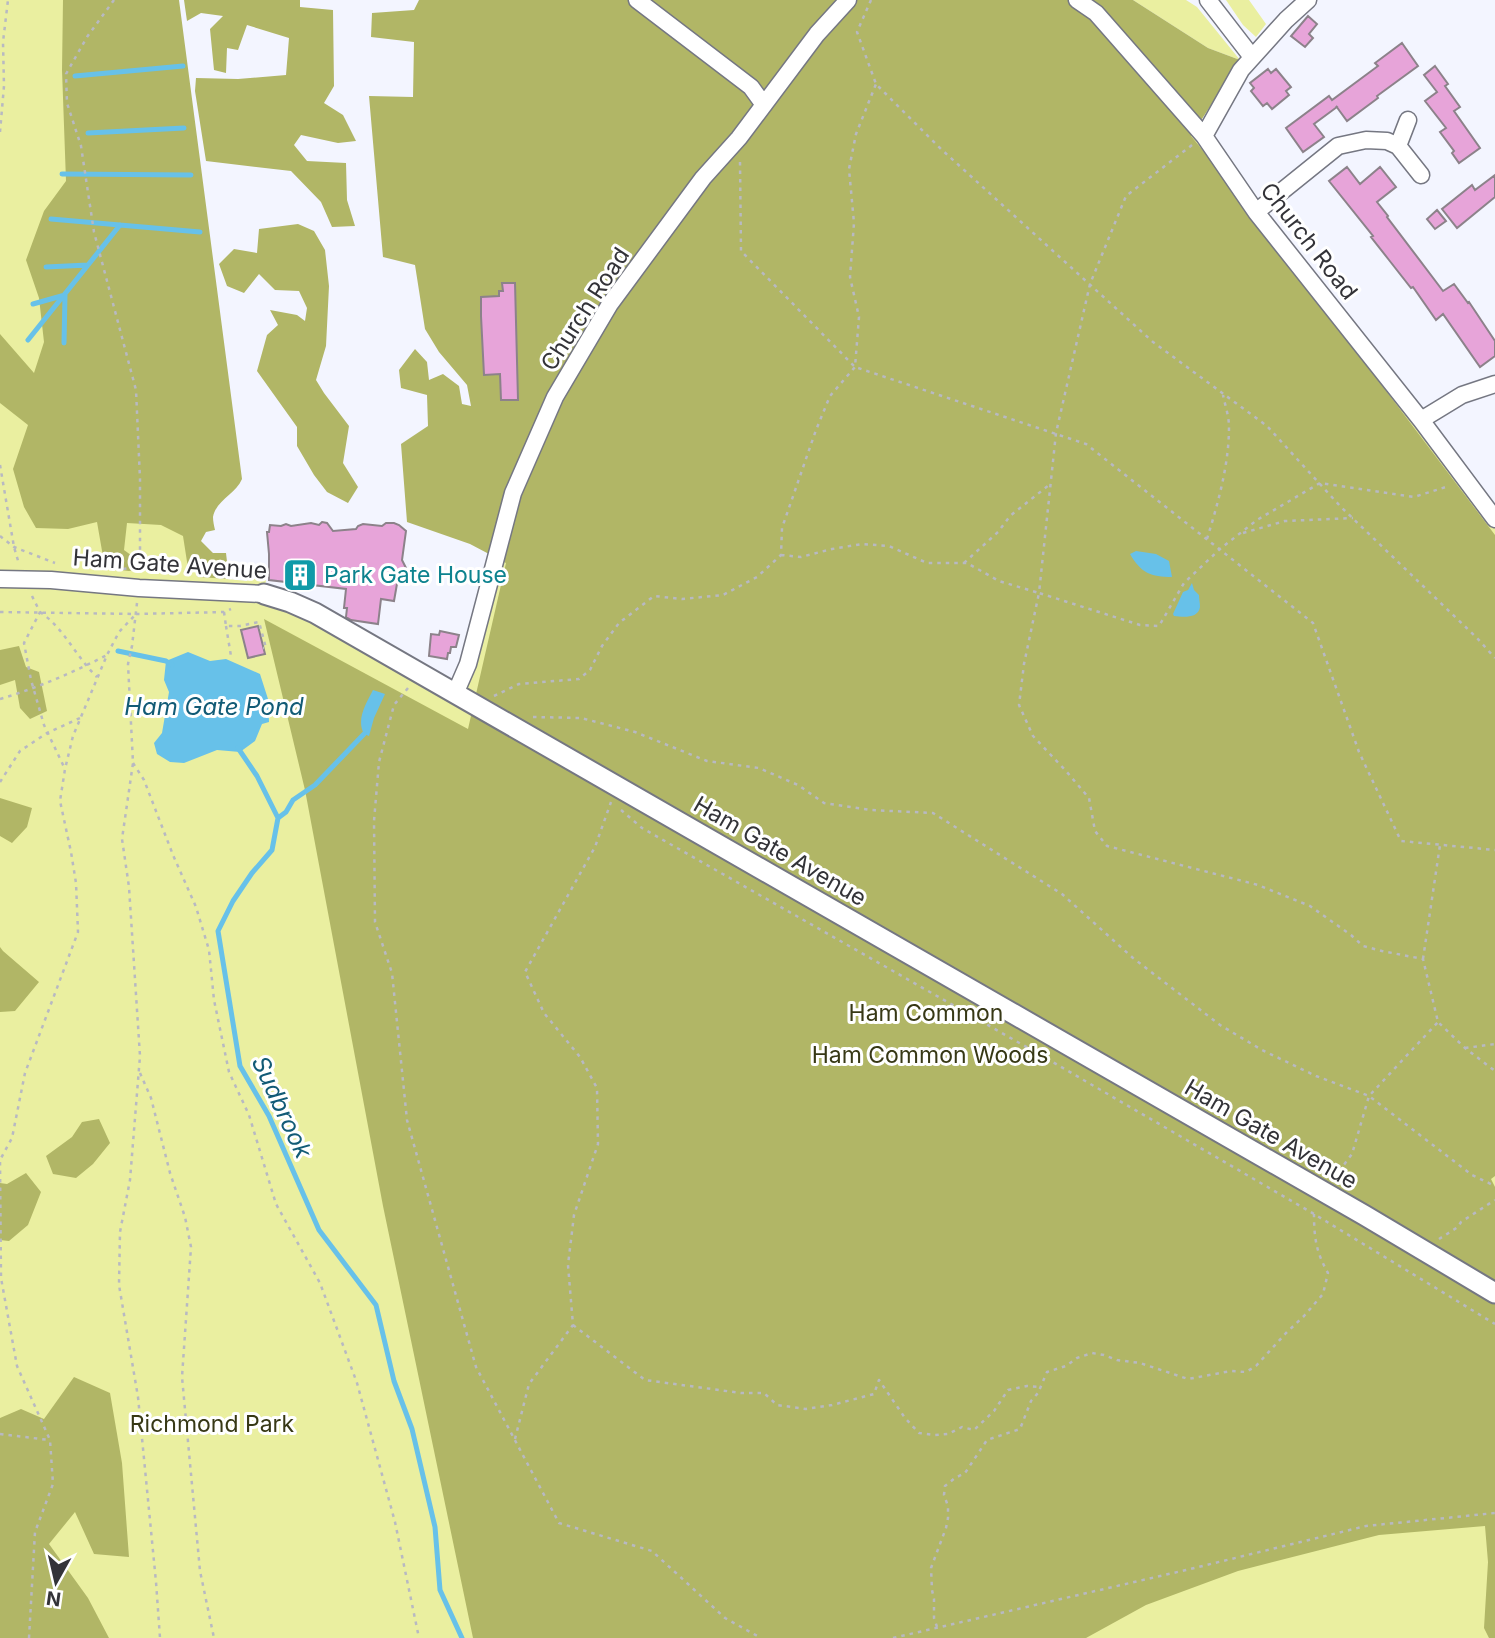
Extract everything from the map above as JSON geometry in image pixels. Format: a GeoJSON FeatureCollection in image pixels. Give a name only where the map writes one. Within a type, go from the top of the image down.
{"type":"FeatureCollection","features":[{"type":"Feature","properties":{"kind":"main road","name":"Ham Gate Avenue"},"geometry":{"type":"LineString","coordinates":[[264,594],[315,613],[1305,1181],[1495,1293]]}},
{"type":"Feature","properties":{"kind":"street"},"geometry":{"type":"LineString","coordinates":[[637,0],[751,87],[764,105]]}},
{"type":"Feature","properties":{"kind":"street","name":"Church Road"},"geometry":{"type":"LineString","coordinates":[[455,694],[468,664],[513,493],[555,397],[610,303],[703,178],[739,138],[817,34],[848,0]]}},
{"type":"Feature","properties":{"kind":"street","name":"Church Road"},"geometry":{"type":"LineString","coordinates":[[1077,0],[1096,13],[1204,136],[1256,212],[1421,420],[1495,519]]}},
{"type":"Feature","properties":{"kind":"street"},"geometry":{"type":"LineString","coordinates":[[1208,0],[1252,57]]}},
{"type":"Feature","properties":{"kind":"street"},"geometry":{"type":"LineString","coordinates":[[1204,136],[1241,70],[1308,0]]}},
{"type":"Feature","properties":{"kind":"street"},"geometry":{"type":"LineString","coordinates":[[1398,146],[1408,120]]}},
{"type":"Feature","properties":{"kind":"street"},"geometry":{"type":"LineString","coordinates":[[1256,212],[1338,146],[1366,140],[1387,141],[1398,146],[1420,175]]}},
{"type":"Feature","properties":{"kind":"street"},"geometry":{"type":"LineString","coordinates":[[1421,420],[1462,395],[1495,384]]}},
{"type":"Feature","properties":{"kind":"street","name":"Ham Gate Avenue"},"geometry":{"type":"LineString","coordinates":[[0,579],[264,594]]}},
{"type":"Feature","properties":{"kind":"path"},"geometry":{"type":"LineString","coordinates":[[0,132],[4,86],[3,42],[8,0]]}},
{"type":"Feature","properties":{"kind":"path"},"geometry":{"type":"LineString","coordinates":[[114,0],[87,37],[66,74],[67,103],[82,146],[97,245],[136,390],[140,479],[139,588]]}},
{"type":"Feature","properties":{"kind":"path"},"geometry":{"type":"LineString","coordinates":[[872,0],[857,32],[876,84],[941,149],[1153,342],[1267,426],[1353,518],[1495,658]]}},
{"type":"Feature","properties":{"kind":"path"},"geometry":{"type":"LineString","coordinates":[[474,705],[519,684],[579,679],[590,670],[601,646],[619,623],[654,596],[682,599],[723,595],[757,577],[781,555],[782,528],[816,430],[831,396],[855,367],[859,317],[850,277],[854,223],[849,169],[856,134],[876,84]]}},
{"type":"Feature","properties":{"kind":"path"},"geometry":{"type":"LineString","coordinates":[[1204,136],[1126,196],[1090,284],[1056,433],[1039,593],[1018,705],[1033,736],[1089,799],[1095,831],[1107,846],[1258,885],[1310,906],[1363,946],[1423,959]]}},
{"type":"Feature","properties":{"kind":"path"},"geometry":{"type":"LineString","coordinates":[[739,138],[741,251],[855,367],[1086,444],[1313,622],[1359,752],[1401,841],[1495,850]]}},
{"type":"Feature","properties":{"kind":"path"},"geometry":{"type":"LineString","coordinates":[[1207,538],[1219,501],[1228,442],[1229,425],[1223,394]]}},
{"type":"Feature","properties":{"kind":"path"},"geometry":{"type":"LineString","coordinates":[[0,465],[14,547],[24,580],[40,612],[51,619],[97,677]]}},
{"type":"Feature","properties":{"kind":"path"},"geometry":{"type":"LineString","coordinates":[[781,555],[801,557],[862,544],[889,546],[927,563],[967,562],[999,581],[1140,625],[1159,626],[1184,583],[1220,549],[1257,520],[1320,484],[1413,497],[1466,481]]}},
{"type":"Feature","properties":{"kind":"path"},"geometry":{"type":"LineString","coordinates":[[964,563],[998,532],[1010,516],[1050,483]]}},
{"type":"Feature","properties":{"kind":"path"},"geometry":{"type":"LineString","coordinates":[[1240,533],[1286,520],[1353,518]]}},
{"type":"Feature","properties":{"kind":"path"},"geometry":{"type":"LineString","coordinates":[[0,536],[14,547],[60,565]]}},
{"type":"Feature","properties":{"kind":"path"},"geometry":{"type":"LineString","coordinates":[[114,570],[141,566]]}},
{"type":"Feature","properties":{"kind":"path"},"geometry":{"type":"LineString","coordinates":[[0,612],[136,614],[224,612],[233,608]]}},
{"type":"Feature","properties":{"kind":"path"},"geometry":{"type":"LineString","coordinates":[[40,612],[24,643],[47,733],[65,769]]}},
{"type":"Feature","properties":{"kind":"path"},"geometry":{"type":"LineString","coordinates":[[224,612],[231,656]]}},
{"type":"Feature","properties":{"kind":"path"},"geometry":{"type":"LineString","coordinates":[[136,614],[128,664],[133,763],[122,839],[129,887],[140,1056],[130,1180],[120,1232],[119,1285],[138,1397],[160,1638]]}},
{"type":"Feature","properties":{"kind":"path"},"geometry":{"type":"LineString","coordinates":[[29,1638],[35,1532],[53,1484],[50,1440],[17,1366],[1,1278],[0,1160],[12,1138],[25,1073],[78,932],[76,883],[60,801],[73,736],[107,654],[119,632],[136,614]]}},
{"type":"Feature","properties":{"kind":"path"},"geometry":{"type":"LineString","coordinates":[[226,626],[259,622],[266,648],[263,648]]}},
{"type":"Feature","properties":{"kind":"path"},"geometry":{"type":"LineString","coordinates":[[0,699],[34,689],[107,654]]}},
{"type":"Feature","properties":{"kind":"path"},"geometry":{"type":"LineString","coordinates":[[412,684],[394,705],[379,762],[374,821],[375,922],[392,973],[407,1120],[476,1367],[559,1523],[652,1551],[725,1618],[761,1638]]}},
{"type":"Feature","properties":{"kind":"path"},"geometry":{"type":"LineString","coordinates":[[533,716],[581,718],[635,732],[708,761],[759,768],[798,785],[824,803],[871,810],[933,813],[1062,894],[1133,958],[1220,1025],[1305,1071],[1368,1096],[1472,1175],[1495,1186]]}},
{"type":"Feature","properties":{"kind":"path"},"geometry":{"type":"LineString","coordinates":[[0,782],[20,751],[47,733],[80,718]]}},
{"type":"Feature","properties":{"kind":"path"},"geometry":{"type":"LineString","coordinates":[[133,763],[144,780],[196,907],[209,950],[214,1000],[229,1072],[250,1115],[276,1204],[320,1283],[357,1382],[395,1522],[419,1638]]}},
{"type":"Feature","properties":{"kind":"path"},"geometry":{"type":"LineString","coordinates":[[515,1439],[529,1384],[573,1325],[568,1265],[574,1215],[597,1144],[597,1088],[580,1057],[544,1013],[524,972],[595,847],[611,802]]}},
{"type":"Feature","properties":{"kind":"path"},"geometry":{"type":"LineString","coordinates":[[622,811],[642,828],[1044,1057],[1314,1214],[1495,1324]]}},
{"type":"Feature","properties":{"kind":"path"},"geometry":{"type":"LineString","coordinates":[[1440,845],[1423,959],[1438,1022],[1465,1048],[1495,1071]]}},
{"type":"Feature","properties":{"kind":"path"},"geometry":{"type":"LineString","coordinates":[[1328,1186],[1352,1154],[1368,1096],[1438,1022]]}},
{"type":"Feature","properties":{"kind":"path"},"geometry":{"type":"LineString","coordinates":[[1465,1048],[1495,1044]]}},
{"type":"Feature","properties":{"kind":"path"},"geometry":{"type":"LineString","coordinates":[[139,1070],[151,1098],[191,1247],[182,1377],[200,1571],[214,1638]]}},
{"type":"Feature","properties":{"kind":"path"},"geometry":{"type":"LineString","coordinates":[[1438,1240],[1495,1200]]}},
{"type":"Feature","properties":{"kind":"path"},"geometry":{"type":"LineString","coordinates":[[937,1627],[931,1568],[946,1528],[946,1486],[965,1473],[987,1440],[1020,1429],[1047,1372],[1092,1353],[1140,1363],[1188,1379],[1231,1371],[1242,1373],[1256,1366],[1323,1294],[1328,1272],[1320,1259],[1314,1237],[1314,1214]]}},
{"type":"Feature","properties":{"kind":"path"},"geometry":{"type":"LineString","coordinates":[[573,1325],[645,1380],[764,1393],[777,1405],[806,1409],[861,1398],[874,1394],[879,1380],[905,1418],[919,1433],[934,1436],[948,1434],[962,1427],[974,1430],[994,1411],[1008,1390],[1027,1386],[1040,1387]]}},
{"type":"Feature","properties":{"kind":"path"},"geometry":{"type":"LineString","coordinates":[[0,1434],[50,1440]]}},
{"type":"Feature","properties":{"kind":"path"},"geometry":{"type":"LineString","coordinates":[[893,1638],[1366,1526],[1495,1513]]}},
{"type":"Feature","properties":{"kind":"green space","name":"Ham Common Woods"},"geometry":{"type":"Polygon","coordinates":[[[0,0],[179,0],[177,488],[197,576],[247,581],[248,577],[258,577],[259,580],[266,580],[264,594],[273,601],[455,693],[513,493],[1089,0],[1256,212],[1495,506],[1495,1638],[0,1638],[0,0]]]}},
{"type":"Feature","properties":{"kind":"green space"},"geometry":{"type":"Polygon","coordinates":[[[63,0],[179,0],[242,479],[215,511],[215,530],[206,532],[201,541],[213,553],[226,553],[229,579],[197,577],[196,569],[188,568],[183,536],[161,525],[127,523],[124,550],[135,558],[135,570],[105,568],[97,522],[68,529],[36,528],[24,507],[13,469],[28,425],[0,403],[0,334],[34,373],[44,342],[39,298],[26,260],[44,211],[66,181],[62,70],[63,0]]]}},
{"type":"Feature","properties":{"kind":"green space"},"geometry":{"type":"Polygon","coordinates":[[[184,0],[300,0],[300,7],[333,10],[334,86],[324,103],[343,115],[356,141],[338,143],[301,135],[294,145],[307,161],[346,163],[347,200],[355,226],[332,227],[321,202],[291,171],[206,161],[195,91],[196,78],[238,79],[286,75],[289,38],[247,25],[238,50],[227,48],[226,73],[214,70],[210,29],[223,16],[201,13],[187,21],[184,0]]]}},
{"type":"Feature","properties":{"kind":"green space","name":"Ham Common Woods"},"geometry":{"type":"Polygon","coordinates":[[[419,0],[1133,0],[1208,48],[1240,60],[1191,136],[1495,535],[1495,1176],[1491,1179],[1495,1187],[1495,1638],[1489,1638],[1484,1628],[1488,1562],[1485,1526],[1379,1535],[1238,1571],[1146,1605],[1086,1638],[473,1638],[383,1206],[305,790],[264,619],[468,729],[506,563],[470,544],[407,522],[401,444],[428,426],[427,395],[401,388],[399,370],[415,349],[427,362],[429,380],[443,374],[459,386],[462,404],[471,406],[467,385],[439,352],[425,329],[415,265],[383,257],[369,96],[413,97],[414,42],[371,37],[372,13],[414,10],[419,0]]]}},
{"type":"Feature","properties":{"kind":"green space"},"geometry":{"type":"Polygon","coordinates":[[[1133,0],[1186,0],[1197,7],[1240,60],[1208,48],[1133,0]]]}},
{"type":"Feature","properties":{"kind":"green space"},"geometry":{"type":"Polygon","coordinates":[[[1226,0],[1249,0],[1266,24],[1256,37],[1243,25],[1226,0]]]}},
{"type":"Feature","properties":{"kind":"green space"},"geometry":{"type":"Polygon","coordinates":[[[298,224],[314,231],[325,250],[329,286],[326,346],[316,380],[349,426],[343,463],[358,487],[348,503],[327,492],[314,475],[297,446],[297,427],[257,371],[267,335],[278,325],[270,310],[297,315],[305,321],[307,308],[299,291],[275,290],[259,274],[244,293],[227,286],[219,264],[234,249],[257,253],[259,229],[298,224]]]}},
{"type":"Feature","properties":{"kind":"green space"},"geometry":{"type":"Polygon","coordinates":[[[19,646],[26,667],[39,672],[47,711],[30,719],[20,708],[15,680],[0,685],[0,650],[19,646]]]}},
{"type":"Feature","properties":{"kind":"green space"},"geometry":{"type":"Polygon","coordinates":[[[0,798],[32,808],[27,827],[12,843],[0,836],[0,798]]]}},
{"type":"Feature","properties":{"kind":"green space"},"geometry":{"type":"Polygon","coordinates":[[[0,947],[39,982],[15,1011],[0,1012],[0,947]]]}},
{"type":"Feature","properties":{"kind":"green space"},"geometry":{"type":"Polygon","coordinates":[[[99,1119],[110,1143],[93,1164],[76,1178],[53,1174],[46,1156],[72,1137],[82,1122],[99,1119]]]}},
{"type":"Feature","properties":{"kind":"green space"},"geometry":{"type":"Polygon","coordinates":[[[26,1173],[41,1192],[28,1225],[9,1241],[0,1240],[0,1183],[7,1184],[26,1173]]]}},
{"type":"Feature","properties":{"kind":"green space"},"geometry":{"type":"Polygon","coordinates":[[[74,1377],[110,1393],[122,1463],[129,1557],[94,1554],[75,1512],[49,1544],[88,1598],[109,1638],[0,1638],[0,1418],[21,1409],[44,1419],[74,1377]]]}},
{"type":"Feature","properties":{"kind":"water"},"geometry":{"type":"Polygon","coordinates":[[[1136,551],[1156,554],[1169,561],[1172,577],[1152,575],[1143,570],[1130,554],[1136,551]]]}},
{"type":"Feature","properties":{"kind":"water"},"geometry":{"type":"Polygon","coordinates":[[[1192,583],[1199,595],[1199,611],[1190,616],[1174,616],[1183,592],[1188,590],[1192,583]]]}},
{"type":"Feature","properties":{"kind":"water","name":"Ham Gate Pond"},"geometry":{"type":"Polygon","coordinates":[[[188,652],[210,661],[226,659],[260,674],[268,699],[269,722],[262,724],[255,741],[240,752],[217,750],[184,763],[170,762],[157,754],[154,743],[162,733],[169,692],[164,680],[166,661],[188,652]]]}},
{"type":"Feature","properties":{"kind":"water"},"geometry":{"type":"Polygon","coordinates":[[[373,690],[385,694],[369,736],[364,734],[361,717],[373,690]]]}},
{"type":"Feature","properties":{"kind":"building"},"geometry":{"type":"Polygon","coordinates":[[[1308,16],[1317,24],[1309,34],[1313,38],[1305,47],[1291,36],[1308,16]]]}},
{"type":"Feature","properties":{"kind":"building"},"geometry":{"type":"Polygon","coordinates":[[[1402,43],[1418,66],[1347,121],[1337,107],[1314,124],[1324,137],[1303,152],[1286,128],[1329,96],[1332,100],[1378,66],[1375,63],[1402,43]]]}},
{"type":"Feature","properties":{"kind":"building"},"geometry":{"type":"Polygon","coordinates":[[[1435,66],[1460,107],[1454,111],[1480,148],[1459,163],[1440,132],[1446,128],[1425,101],[1437,92],[1424,75],[1435,66]]]}},
{"type":"Feature","properties":{"kind":"building"},"geometry":{"type":"Polygon","coordinates":[[[1268,69],[1271,73],[1276,69],[1291,87],[1286,91],[1289,95],[1272,109],[1267,103],[1263,106],[1251,91],[1254,88],[1250,83],[1268,69]]]}},
{"type":"Feature","properties":{"kind":"building"},"geometry":{"type":"Polygon","coordinates":[[[1347,167],[1360,184],[1380,167],[1396,187],[1377,202],[1443,291],[1454,284],[1495,341],[1495,356],[1480,367],[1443,314],[1436,320],[1329,181],[1347,167]]]}},
{"type":"Feature","properties":{"kind":"building"},"geometry":{"type":"Polygon","coordinates":[[[1495,175],[1495,197],[1457,228],[1442,209],[1472,185],[1475,190],[1495,175]]]}},
{"type":"Feature","properties":{"kind":"building"},"geometry":{"type":"Polygon","coordinates":[[[1437,210],[1446,221],[1435,229],[1427,219],[1437,210]]]}},
{"type":"Feature","properties":{"kind":"building"},"geometry":{"type":"Polygon","coordinates":[[[502,283],[515,283],[518,400],[501,400],[500,374],[484,375],[481,297],[499,296],[499,291],[503,291],[502,283]]]}},
{"type":"Feature","properties":{"kind":"building","name":"Park Gate House"},"geometry":{"type":"Polygon","coordinates":[[[322,522],[327,523],[333,531],[356,529],[363,524],[382,526],[394,523],[406,531],[402,560],[405,573],[398,578],[394,601],[381,599],[378,624],[346,617],[346,589],[269,580],[267,532],[270,525],[319,525],[322,522]]]}},
{"type":"Feature","properties":{"kind":"building"},"geometry":{"type":"Polygon","coordinates":[[[258,626],[265,654],[248,658],[241,630],[258,626]]]}},
{"type":"Feature","properties":{"kind":"building"},"geometry":{"type":"Polygon","coordinates":[[[440,631],[459,635],[456,647],[451,647],[447,659],[429,656],[431,634],[439,635],[440,631]]]}},
{"type":"Feature","properties":{"kind":"waterway"},"geometry":{"type":"LineString","coordinates":[[75,76],[183,66]]}},
{"type":"Feature","properties":{"kind":"waterway"},"geometry":{"type":"LineString","coordinates":[[88,133],[184,128]]}},
{"type":"Feature","properties":{"kind":"waterway"},"geometry":{"type":"LineString","coordinates":[[62,174],[191,175]]}},
{"type":"Feature","properties":{"kind":"waterway"},"geometry":{"type":"LineString","coordinates":[[51,219],[200,232]]}},
{"type":"Feature","properties":{"kind":"waterway"},"geometry":{"type":"LineString","coordinates":[[28,340],[120,225]]}},
{"type":"Feature","properties":{"kind":"waterway"},"geometry":{"type":"LineString","coordinates":[[46,267],[88,265]]}},
{"type":"Feature","properties":{"kind":"waterway"},"geometry":{"type":"LineString","coordinates":[[33,304],[65,295],[64,343]]}},
{"type":"Feature","properties":{"kind":"waterway","name":"Sudbrook"},"geometry":{"type":"LineString","coordinates":[[118,651],[166,661],[172,665]]}},
{"type":"Feature","properties":{"kind":"waterway"},"geometry":{"type":"LineString","coordinates":[[278,818],[286,812],[293,800],[315,785],[364,734]]}},
{"type":"Feature","properties":{"kind":"waterway","name":"Sudbrook"},"geometry":{"type":"LineString","coordinates":[[238,748],[257,776],[278,818],[272,850],[233,901],[218,931],[240,1066],[269,1116],[319,1230],[376,1305],[394,1381],[412,1429],[435,1527],[440,1590],[462,1638]]}},
{"type":"Feature","properties":{"kind":"place","name":"Park Gate House"},"geometry":{"type":"Point","coordinates":[300,575]}},
{"type":"Feature","properties":{"kind":"park label","name":"Ham Common"},"geometry":{"type":"Point","coordinates":[926,1013]}},
{"type":"Feature","properties":{"kind":"park label","name":"Richmond Park"},"geometry":{"type":"Point","coordinates":[212,1424]}}]}
